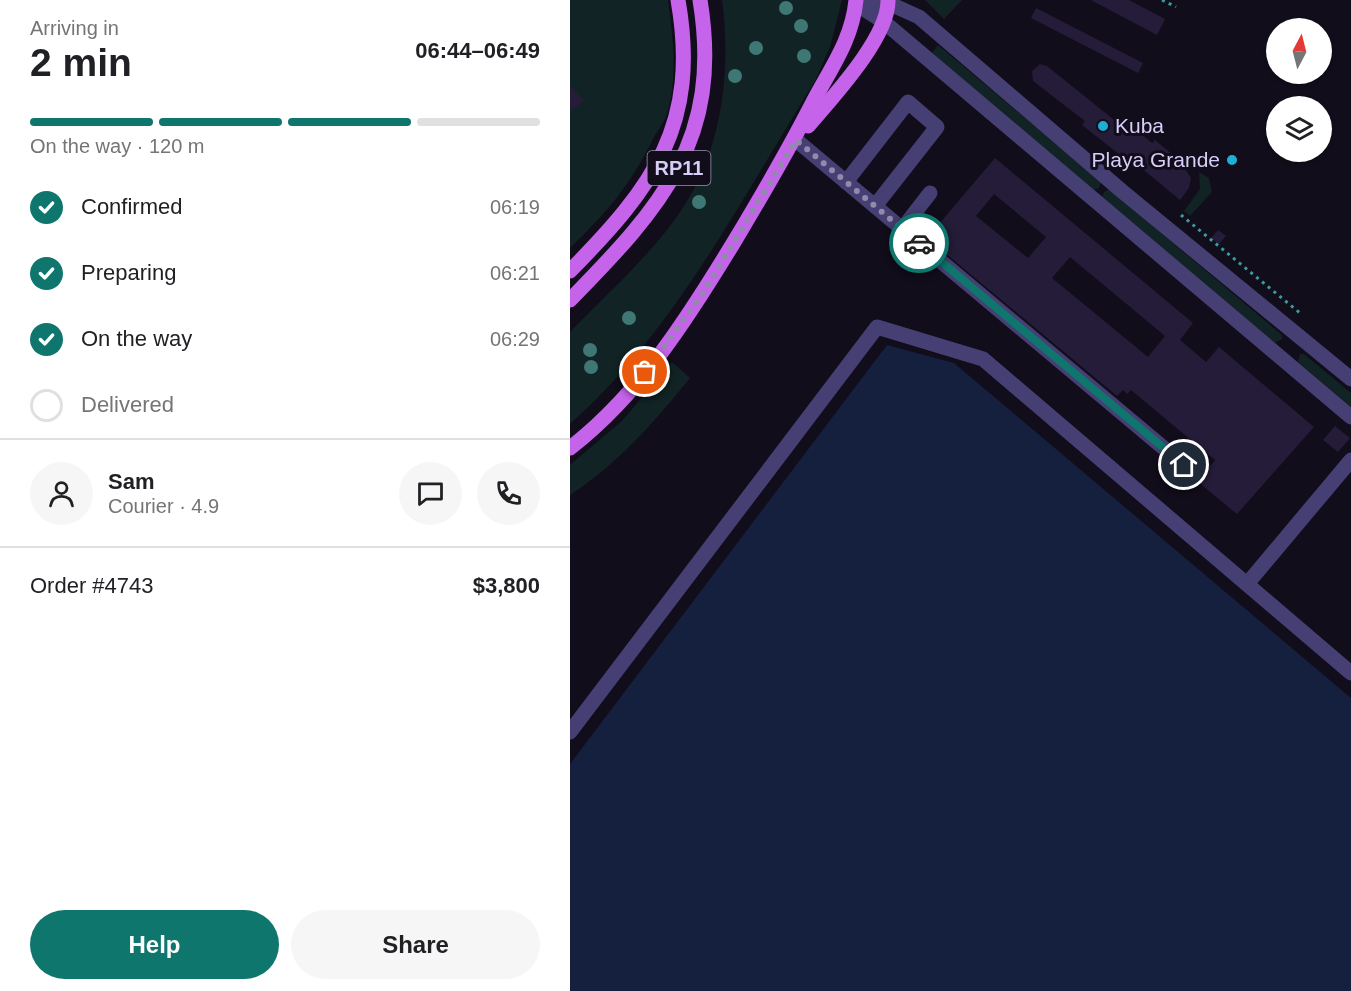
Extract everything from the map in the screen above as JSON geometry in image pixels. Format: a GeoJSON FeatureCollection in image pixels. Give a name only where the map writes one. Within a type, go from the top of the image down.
{"type":"FeatureCollection","features":[{"type":"Feature","properties":{"kind":"main road","name":"RP11"},"geometry":{"type":"LineString","coordinates":[[570,271],[635,201],[664,151],[676,116],[682,71],[682,30],[678,0]]}},
{"type":"Feature","properties":{"kind":"main road","name":"RP11"},"geometry":{"type":"LineString","coordinates":[[570,300],[651,214],[667,190],[686,152],[701,93],[704,38],[700,0]]}},
{"type":"Feature","properties":{"kind":"main road"},"geometry":{"type":"LineString","coordinates":[[796,140],[813,102],[843,50],[856,2]]}},
{"type":"Feature","properties":{"kind":"main road"},"geometry":{"type":"LineString","coordinates":[[570,448],[633,387],[678,330],[796,140],[877,38],[884,22],[888,2]]}},
{"type":"Feature","properties":{"kind":"street"},"geometry":{"type":"LineString","coordinates":[[856,2],[888,2],[919,17],[1123,192],[1351,380]]}},
{"type":"Feature","properties":{"kind":"street"},"geometry":{"type":"LineString","coordinates":[[856,2],[884,22],[1351,417]]}},
{"type":"Feature","properties":{"kind":"street"},"geometry":{"type":"LineString","coordinates":[[846,182],[908,102],[937,128],[875,206]]}},
{"type":"Feature","properties":{"kind":"street"},"geometry":{"type":"LineString","coordinates":[[796,140],[1184,465]]}},
{"type":"Feature","properties":{"kind":"street"},"geometry":{"type":"LineString","coordinates":[[902,229],[930,194]]}},
{"type":"Feature","properties":{"kind":"street"},"geometry":{"type":"LineString","coordinates":[[570,732],[877,327],[983,359],[1351,673]]}},
{"type":"Feature","properties":{"kind":"street"},"geometry":{"type":"LineString","coordinates":[[1247,584],[1351,460]]}},
{"type":"Feature","properties":{"kind":"path"},"geometry":{"type":"LineString","coordinates":[[1162,0],[1176,8]]}},
{"type":"Feature","properties":{"kind":"path"},"geometry":{"type":"LineString","coordinates":[[1181,215],[1307,319]]}},
{"type":"Feature","properties":{"kind":"shaded area"},"geometry":{"type":"Polygon","coordinates":[[[570,0],[668,0],[674,60],[672,91],[664,122],[617,198],[570,248],[570,0]]]}},
{"type":"Feature","properties":{"kind":"shaded area"},"geometry":{"type":"Polygon","coordinates":[[[722,0],[842,0],[830,47],[815,81],[733,217],[674,306],[642,348],[607,388],[570,424],[570,332],[636,265],[673,222],[702,171],[712,144],[724,87],[725,29],[722,0]]]}},
{"type":"Feature","properties":{"kind":"shaded area"},"geometry":{"type":"Polygon","coordinates":[[[925,0],[962,0],[944,19],[925,0]]]}},
{"type":"Feature","properties":{"kind":"shaded area"},"geometry":{"type":"Polygon","coordinates":[[[938,45],[1101,182],[1099,188],[1094,190],[931,54],[938,45]]]}},
{"type":"Feature","properties":{"kind":"shaded area"},"geometry":{"type":"Polygon","coordinates":[[[1199,172],[1209,178],[1212,192],[1190,216],[1184,211],[1200,189],[1199,172]]]}},
{"type":"Feature","properties":{"kind":"shaded area"},"geometry":{"type":"Polygon","coordinates":[[[1109,189],[1282,335],[1282,339],[1275,343],[1102,197],[1109,189]]]}},
{"type":"Feature","properties":{"kind":"shaded area"},"geometry":{"type":"Polygon","coordinates":[[[1300,354],[1304,354],[1351,393],[1351,407],[1298,362],[1300,354]]]}},
{"type":"Feature","properties":{"kind":"shaded area"},"geometry":{"type":"Polygon","coordinates":[[[672,362],[690,378],[620,456],[570,495],[570,465],[622,421],[672,362]]]}},
{"type":"Feature","properties":{"kind":"water"},"geometry":{"type":"Polygon","coordinates":[[[887,345],[954,363],[1351,698],[1351,991],[570,991],[570,764],[887,345]]]}},
{"type":"Feature","properties":{"kind":"building"},"geometry":{"type":"Polygon","coordinates":[[[1091,0],[1129,0],[1165,19],[1157,35],[1091,0]]]}},
{"type":"Feature","properties":{"kind":"building"},"geometry":{"type":"Polygon","coordinates":[[[1036,8],[1143,63],[1138,73],[1031,18],[1036,8]]]}},
{"type":"Feature","properties":{"kind":"building","name":"Kuba"},"geometry":{"type":"Polygon","coordinates":[[[1040,64],[1047,66],[1124,128],[1128,123],[1152,143],[1155,140],[1180,161],[1191,178],[1189,188],[1180,200],[1122,152],[1120,155],[1082,125],[1085,121],[1033,81],[1032,71],[1040,64]]]}},
{"type":"Feature","properties":{"kind":"building"},"geometry":{"type":"Polygon","coordinates":[[[570,85],[584,101],[572,110],[570,108],[570,85]]]}},
{"type":"Feature","properties":{"kind":"building"},"geometry":{"type":"Polygon","coordinates":[[[995,158],[1193,323],[1180,340],[1206,362],[1219,347],[1314,427],[1237,514],[1197,481],[1215,460],[1131,390],[1127,394],[1123,390],[1117,396],[927,238],[995,158]],[[994,194],[976,216],[1028,258],[1046,237],[994,194]],[[1070,257],[1052,278],[1148,357],[1165,336],[1070,257]]]}},
{"type":"Feature","properties":{"kind":"building"},"geometry":{"type":"Polygon","coordinates":[[[1218,230],[1226,236],[1219,244],[1211,238],[1218,230]]]}},
{"type":"Feature","properties":{"kind":"building"},"geometry":{"type":"Polygon","coordinates":[[[1335,426],[1350,438],[1338,452],[1323,440],[1335,426]]]}},
{"type":"Feature","properties":{"kind":"way so far"},"geometry":{"type":"LineString","coordinates":[[645,372],[701,296],[796,140],[919,243]]}},
{"type":"Feature","properties":{"kind":"place","name":"Kuba"},"geometry":{"type":"Point","coordinates":[1103,126]}},
{"type":"Feature","properties":{"kind":"place","name":"Playa Grande"},"geometry":{"type":"Point","coordinates":[1232,160]}},
{"type":"Feature","properties":{"kind":"route"},"geometry":{"type":"LineString","coordinates":[[919,243],[1184,465]]}}]}
